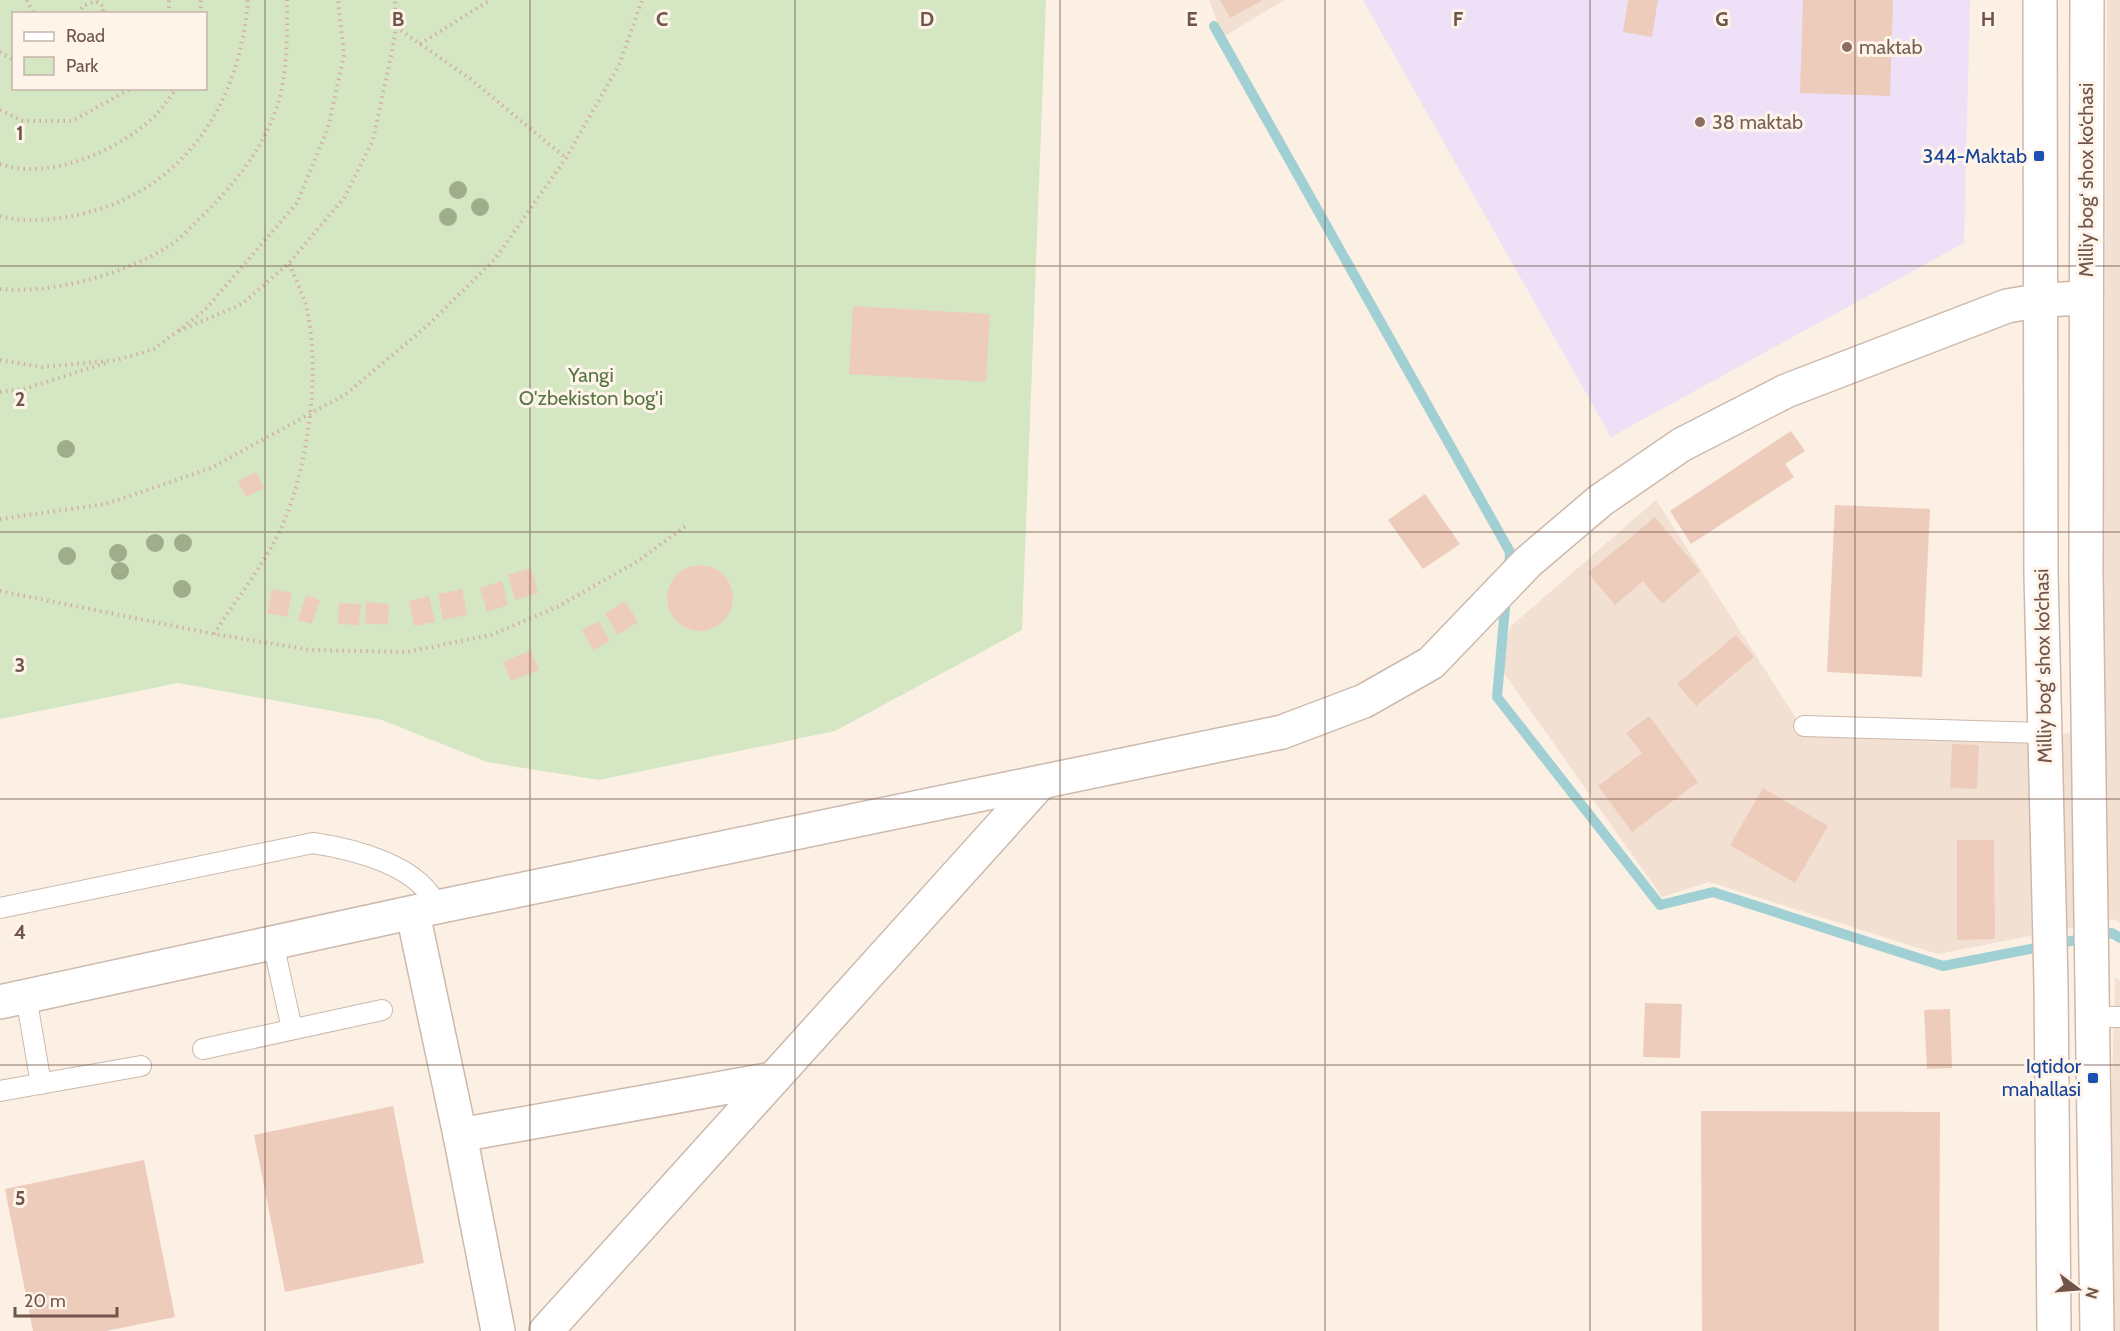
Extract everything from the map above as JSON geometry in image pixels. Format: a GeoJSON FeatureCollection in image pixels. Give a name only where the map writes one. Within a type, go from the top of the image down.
{"type":"FeatureCollection","features":[{"type":"Feature","properties":{"kind":"street","name":"Milliy bog‘ shox ko‘chasi"},"geometry":{"type":"LineString","coordinates":[[2040,0],[2041,574],[2051,984],[2054,1331]]}},
{"type":"Feature","properties":{"kind":"street","name":"Milliy bog‘ shox ko‘chasi"},"geometry":{"type":"LineString","coordinates":[[2087,0],[2086,574],[2092,981],[2106,1017],[2097,1331]]}},
{"type":"Feature","properties":{"kind":"street"},"geometry":{"type":"LineString","coordinates":[[13,999],[425,910],[1282,732],[1364,701],[1431,663],[1528,562],[1601,500],[1681,445],[1786,392],[2007,306],[2042,300],[2085,298]]}},
{"type":"Feature","properties":{"kind":"street"},"geometry":{"type":"LineString","coordinates":[[2041,574],[2086,574]]}},
{"type":"Feature","properties":{"kind":"street"},"geometry":{"type":"LineString","coordinates":[[542,1330],[773,1079],[1041,782]]}},
{"type":"Feature","properties":{"kind":"street"},"geometry":{"type":"LineString","coordinates":[[425,910],[460,1135],[498,1331]]}},
{"type":"Feature","properties":{"kind":"street"},"geometry":{"type":"LineString","coordinates":[[460,1135],[773,1079]]}},
{"type":"Feature","properties":{"kind":"lane"},"geometry":{"type":"LineString","coordinates":[[1804,726],[2045,733]]}},
{"type":"Feature","properties":{"kind":"lane"},"geometry":{"type":"LineString","coordinates":[[0,908],[313,843],[357,850],[398,869],[433,896],[425,910]]}},
{"type":"Feature","properties":{"kind":"lane"},"geometry":{"type":"LineString","coordinates":[[273,944],[292,1029]]}},
{"type":"Feature","properties":{"kind":"lane"},"geometry":{"type":"LineString","coordinates":[[13,999],[41,1084]]}},
{"type":"Feature","properties":{"kind":"lane"},"geometry":{"type":"LineString","coordinates":[[203,1049],[382,1010]]}},
{"type":"Feature","properties":{"kind":"lane"},"geometry":{"type":"LineString","coordinates":[[0,1091],[141,1066]]}},
{"type":"Feature","properties":{"kind":"path"},"geometry":{"type":"LineString","coordinates":[[0,216],[14,220],[63,218],[107,209],[164,178],[198,141],[223,99],[239,56],[248,0]]}},
{"type":"Feature","properties":{"kind":"path"},"geometry":{"type":"LineString","coordinates":[[0,289],[68,285],[125,270],[171,246],[217,202],[252,162],[278,104],[287,53],[287,0]]}},
{"type":"Feature","properties":{"kind":"path"},"geometry":{"type":"LineString","coordinates":[[0,392],[24,389],[154,349],[204,310],[297,202],[327,128],[344,55],[338,0]]}},
{"type":"Feature","properties":{"kind":"path"},"geometry":{"type":"LineString","coordinates":[[173,334],[242,304],[289,263],[344,198],[373,140],[396,27],[394,0]]}},
{"type":"Feature","properties":{"kind":"path"},"geometry":{"type":"LineString","coordinates":[[420,44],[490,0]]}},
{"type":"Feature","properties":{"kind":"path"},"geometry":{"type":"LineString","coordinates":[[0,519],[106,504],[211,468],[346,394],[427,326],[495,259],[566,159],[619,65],[642,0]]}},
{"type":"Feature","properties":{"kind":"path"},"geometry":{"type":"LineString","coordinates":[[79,12],[83,6],[96,1],[104,7],[103,12]]}},
{"type":"Feature","properties":{"kind":"path"},"geometry":{"type":"LineString","coordinates":[[396,27],[469,78],[566,159]]}},
{"type":"Feature","properties":{"kind":"path"},"geometry":{"type":"LineString","coordinates":[[0,110],[23,121],[72,121],[128,90]]}},
{"type":"Feature","properties":{"kind":"path"},"geometry":{"type":"LineString","coordinates":[[0,164],[13,169],[67,166],[110,148],[156,115],[175,90]]}},
{"type":"Feature","properties":{"kind":"path"},"geometry":{"type":"LineString","coordinates":[[214,634],[281,526],[293,494],[311,413],[312,370],[307,310],[289,263]]}},
{"type":"Feature","properties":{"kind":"path"},"geometry":{"type":"LineString","coordinates":[[0,360],[42,367],[117,360]]}},
{"type":"Feature","properties":{"kind":"path"},"geometry":{"type":"LineString","coordinates":[[0,591],[214,634],[311,650],[407,652],[491,635],[560,606],[638,561],[687,525]]}},
{"type":"Feature","properties":{"kind":"shaded area"},"geometry":{"type":"Polygon","coordinates":[[[1209,0],[1284,0],[1223,37],[1209,0]]]}},
{"type":"Feature","properties":{"kind":"shaded area","name":"38 maktab"},"geometry":{"type":"Polygon","coordinates":[[[1363,0],[1970,0],[1964,243],[1611,437],[1363,0]]]}},
{"type":"Feature","properties":{"kind":"shaded area"},"geometry":{"type":"Polygon","coordinates":[[[2107,0],[2120,0],[2120,923],[2114,919],[1938,954],[1709,882],[1662,897],[1501,669],[1510,627],[1656,500],[1805,732],[1968,738],[2102,732],[2107,0]]]}},
{"type":"Feature","properties":{"kind":"shaded area"},"geometry":{"type":"Polygon","coordinates":[[[2115,978],[2120,980],[2120,1331],[2105,1331],[2115,978]]]}},
{"type":"Feature","properties":{"kind":"green space","name":"Yangi O'zbekiston bog'i"},"geometry":{"type":"Polygon","coordinates":[[[0,0],[1046,0],[1022,630],[835,731],[599,780],[487,762],[382,720],[178,683],[0,719],[0,0]]]}},
{"type":"Feature","properties":{"kind":"building"},"geometry":{"type":"Polygon","coordinates":[[[1220,0],[1263,0],[1230,18],[1220,0]]]}},
{"type":"Feature","properties":{"kind":"building"},"geometry":{"type":"Polygon","coordinates":[[[1628,0],[1658,0],[1652,37],[1623,32],[1628,0]]]}},
{"type":"Feature","properties":{"kind":"building","name":"maktab"},"geometry":{"type":"Polygon","coordinates":[[[1803,0],[1893,0],[1890,96],[1800,93],[1803,0]]]}},
{"type":"Feature","properties":{"kind":"building"},"geometry":{"type":"Polygon","coordinates":[[[853,306],[990,314],[986,382],[849,374],[853,306]]]}},
{"type":"Feature","properties":{"kind":"building"},"geometry":{"type":"Polygon","coordinates":[[[1791,431],[1805,451],[1785,464],[1794,477],[1691,544],[1670,511],[1791,431]]]}},
{"type":"Feature","properties":{"kind":"building"},"geometry":{"type":"Polygon","coordinates":[[[256,472],[264,488],[246,497],[238,481],[256,472]]]}},
{"type":"Feature","properties":{"kind":"building"},"geometry":{"type":"Polygon","coordinates":[[[1425,494],[1460,544],[1423,569],[1388,520],[1425,494]]]}},
{"type":"Feature","properties":{"kind":"building"},"geometry":{"type":"Polygon","coordinates":[[[1835,505],[1930,509],[1922,677],[1827,672],[1835,505]]]}},
{"type":"Feature","properties":{"kind":"building"},"geometry":{"type":"Polygon","coordinates":[[[1655,517],[1700,571],[1662,604],[1643,581],[1615,605],[1588,573],[1655,517]]]}},
{"type":"Feature","properties":{"kind":"building"},"geometry":{"type":"Polygon","coordinates":[[[693,565],[707,565],[719,570],[728,579],[733,598],[731,611],[724,622],[707,631],[693,631],[681,626],[672,617],[667,605],[667,591],[672,579],[681,570],[693,565]]]}},
{"type":"Feature","properties":{"kind":"building"},"geometry":{"type":"Polygon","coordinates":[[[531,568],[538,593],[515,600],[508,575],[531,568]]]}},
{"type":"Feature","properties":{"kind":"building"},"geometry":{"type":"Polygon","coordinates":[[[502,581],[508,605],[487,612],[480,588],[502,581]]]}},
{"type":"Feature","properties":{"kind":"building"},"geometry":{"type":"Polygon","coordinates":[[[272,589],[292,593],[287,617],[267,613],[272,589]]]}},
{"type":"Feature","properties":{"kind":"building"},"geometry":{"type":"Polygon","coordinates":[[[462,589],[467,615],[443,620],[438,594],[462,589]]]}},
{"type":"Feature","properties":{"kind":"building"},"geometry":{"type":"Polygon","coordinates":[[[306,595],[320,600],[312,624],[298,620],[306,595]]]}},
{"type":"Feature","properties":{"kind":"building"},"geometry":{"type":"Polygon","coordinates":[[[429,596],[435,622],[414,626],[409,601],[429,596]]]}},
{"type":"Feature","properties":{"kind":"building"},"geometry":{"type":"Polygon","coordinates":[[[625,601],[638,622],[618,635],[605,614],[625,601]]]}},
{"type":"Feature","properties":{"kind":"building"},"geometry":{"type":"Polygon","coordinates":[[[366,602],[389,604],[388,625],[365,623],[366,602]]]}},
{"type":"Feature","properties":{"kind":"building"},"geometry":{"type":"Polygon","coordinates":[[[339,603],[361,604],[359,625],[338,624],[339,603]]]}},
{"type":"Feature","properties":{"kind":"building"},"geometry":{"type":"Polygon","coordinates":[[[599,621],[610,641],[593,650],[582,630],[599,621]]]}},
{"type":"Feature","properties":{"kind":"building"},"geometry":{"type":"Polygon","coordinates":[[[1736,635],[1754,657],[1696,706],[1677,684],[1736,635]]]}},
{"type":"Feature","properties":{"kind":"building"},"geometry":{"type":"Polygon","coordinates":[[[531,650],[539,670],[511,681],[503,662],[531,650]]]}},
{"type":"Feature","properties":{"kind":"building"},"geometry":{"type":"Polygon","coordinates":[[[1649,716],[1698,782],[1632,832],[1598,786],[1642,753],[1626,733],[1649,716]]]}},
{"type":"Feature","properties":{"kind":"building"},"geometry":{"type":"Polygon","coordinates":[[[1952,744],[1979,745],[1977,789],[1950,788],[1952,744]]]}},
{"type":"Feature","properties":{"kind":"building"},"geometry":{"type":"Polygon","coordinates":[[[1763,788],[1828,826],[1795,883],[1730,845],[1763,788]]]}},
{"type":"Feature","properties":{"kind":"building"},"geometry":{"type":"Polygon","coordinates":[[[1957,840],[1994,840],[1995,939],[1957,940],[1957,840]]]}},
{"type":"Feature","properties":{"kind":"building"},"geometry":{"type":"Polygon","coordinates":[[[1645,1003],[1682,1004],[1680,1058],[1643,1057],[1645,1003]]]}},
{"type":"Feature","properties":{"kind":"building"},"geometry":{"type":"Polygon","coordinates":[[[1950,1009],[1952,1068],[1927,1069],[1924,1010],[1950,1009]]]}},
{"type":"Feature","properties":{"kind":"building"},"geometry":{"type":"Polygon","coordinates":[[[393,1106],[424,1263],[285,1292],[254,1135],[393,1106]]]}},
{"type":"Feature","properties":{"kind":"building"},"geometry":{"type":"Polygon","coordinates":[[[1701,1111],[1940,1112],[1939,1331],[1702,1331],[1701,1111]]]}},
{"type":"Feature","properties":{"kind":"building"},"geometry":{"type":"Polygon","coordinates":[[[144,1160],[175,1317],[106,1331],[33,1331],[5,1189],[144,1160]]]}},
{"type":"Feature","properties":{"kind":"waterway"},"geometry":{"type":"LineString","coordinates":[[1214,26],[1510,552],[1509,569]]}},
{"type":"Feature","properties":{"kind":"waterway"},"geometry":{"type":"LineString","coordinates":[[1506,597],[1497,697],[1660,905],[1713,892],[1943,966],[2112,933],[2120,938]]}},
{"type":"Feature","properties":{"kind":"place","name":"maktab"},"geometry":{"type":"Point","coordinates":[1847,47]}},
{"type":"Feature","properties":{"kind":"place","name":"38 maktab"},"geometry":{"type":"Point","coordinates":[1700,122]}},
{"type":"Feature","properties":{"kind":"place","name":"344-Maktab"},"geometry":{"type":"Point","coordinates":[2039,156]}},
{"type":"Feature","properties":{"kind":"place","name":"Iqtidor mahallasi"},"geometry":{"type":"Point","coordinates":[2093,1078]}}]}
